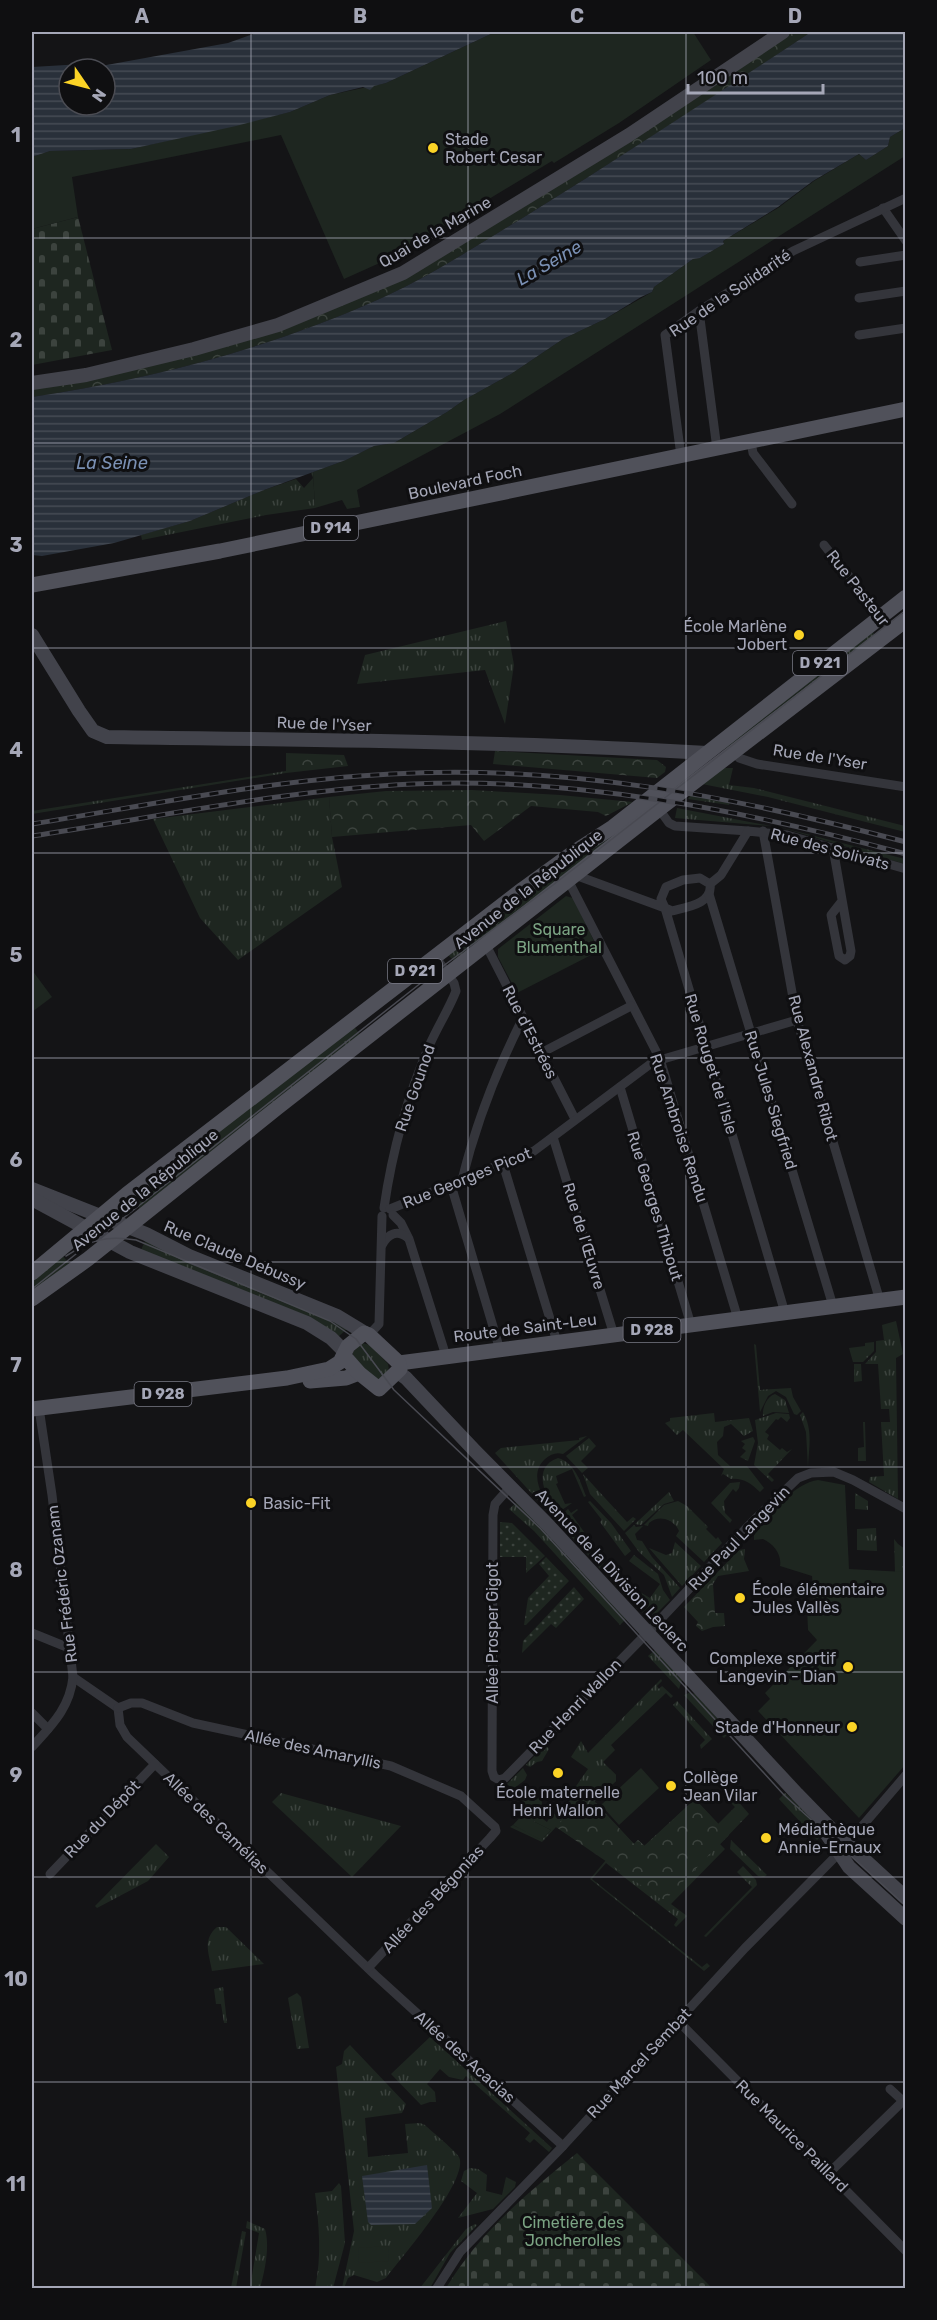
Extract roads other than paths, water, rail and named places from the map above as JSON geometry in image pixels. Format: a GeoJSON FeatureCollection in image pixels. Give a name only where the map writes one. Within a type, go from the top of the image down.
{"type":"FeatureCollection","features":[{"type":"Feature","properties":{"kind":"main road","name":"Boulevard Foch"},"geometry":{"type":"LineString","coordinates":[[32,585],[220,551],[906,409]]}},
{"type":"Feature","properties":{"kind":"main road","name":"Avenue de la République"},"geometry":{"type":"LineString","coordinates":[[32,1273],[88,1220],[565,858],[613,827],[906,597]]}},
{"type":"Feature","properties":{"kind":"main road","name":"Avenue de la République"},"geometry":{"type":"LineString","coordinates":[[32,1299],[109,1242],[658,809],[906,620]]}},
{"type":"Feature","properties":{"kind":"main road","name":"Route de Saint-Leu"},"geometry":{"type":"LineString","coordinates":[[399,1368],[446,1356],[906,1297]]}},
{"type":"Feature","properties":{"kind":"main road","name":"D 928"},"geometry":{"type":"LineString","coordinates":[[35,1409],[287,1378],[333,1368],[352,1342],[367,1334]]}},
{"type":"Feature","properties":{"kind":"main road"},"geometry":{"type":"LineString","coordinates":[[367,1334],[399,1368]]}},
{"type":"Feature","properties":{"kind":"main road","name":"D 928"},"geometry":{"type":"LineString","coordinates":[[345,1354],[359,1373],[379,1389],[399,1368]]}},
{"type":"Feature","properties":{"kind":"main road","name":"D 928"},"geometry":{"type":"LineString","coordinates":[[287,1378],[312,1381],[346,1378],[359,1373]]}},
{"type":"Feature","properties":{"kind":"street","name":"Quai de la Marine"},"geometry":{"type":"LineString","coordinates":[[32,383],[96,372],[194,349],[278,325],[403,273],[629,135],[783,32]]}},
{"type":"Feature","properties":{"kind":"street","name":"Rue de la Solidarité"},"geometry":{"type":"LineString","coordinates":[[681,456],[664,335],[699,310],[793,251],[906,198]]}},
{"type":"Feature","properties":{"kind":"street"},"geometry":{"type":"LineString","coordinates":[[883,208],[906,242]]}},
{"type":"Feature","properties":{"kind":"street"},"geometry":{"type":"LineString","coordinates":[[860,262],[906,255]]}},
{"type":"Feature","properties":{"kind":"street"},"geometry":{"type":"LineString","coordinates":[[859,298],[906,291]]}},
{"type":"Feature","properties":{"kind":"street"},"geometry":{"type":"LineString","coordinates":[[699,310],[717,449]]}},
{"type":"Feature","properties":{"kind":"street"},"geometry":{"type":"LineString","coordinates":[[859,335],[906,328]]}},
{"type":"Feature","properties":{"kind":"street"},"geometry":{"type":"LineString","coordinates":[[751,442],[753,453],[792,504]]}},
{"type":"Feature","properties":{"kind":"street","name":"Rue Pasteur"},"geometry":{"type":"LineString","coordinates":[[824,544],[892,630]]}},
{"type":"Feature","properties":{"kind":"street","name":"Rue de l'Yser"},"geometry":{"type":"LineString","coordinates":[[32,635],[93,731],[107,737],[478,742],[707,753]]}},
{"type":"Feature","properties":{"kind":"street"},"geometry":{"type":"LineString","coordinates":[[669,751],[681,763],[685,771]]}},
{"type":"Feature","properties":{"kind":"street","name":"Rue de l'Yser"},"geometry":{"type":"LineString","coordinates":[[734,751],[739,759],[760,765],[906,787]]}},
{"type":"Feature","properties":{"kind":"street"},"geometry":{"type":"LineString","coordinates":[[658,809],[669,823],[675,826],[748,831]]}},
{"type":"Feature","properties":{"kind":"street","name":"Rue des Solivats"},"geometry":{"type":"LineString","coordinates":[[710,889],[748,831],[788,835],[906,869]]}},
{"type":"Feature","properties":{"kind":"street","name":"Rue Alexandre Ribot"},"geometry":{"type":"LineString","coordinates":[[763,831],[797,1020],[880,1300]]}},
{"type":"Feature","properties":{"kind":"street"},"geometry":{"type":"LineString","coordinates":[[833,848],[851,951],[850,956],[845,960],[838,956],[831,915],[842,901]]}},
{"type":"Feature","properties":{"kind":"street"},"geometry":{"type":"LineString","coordinates":[[571,878],[664,908],[673,910],[702,902],[710,889],[704,879],[694,877],[668,885],[661,897],[664,908]]}},
{"type":"Feature","properties":{"kind":"street","name":"Rue Ambroise Rendu"},"geometry":{"type":"LineString","coordinates":[[571,878],[631,1006],[660,1059],[738,1319]]}},
{"type":"Feature","properties":{"kind":"street","name":"Rue Jules Siegfried"},"geometry":{"type":"LineString","coordinates":[[710,889],[833,1306]]}},
{"type":"Feature","properties":{"kind":"street","name":"Rue Rouget de l'Isle"},"geometry":{"type":"LineString","coordinates":[[664,908],[784,1313]]}},
{"type":"Feature","properties":{"kind":"street","name":"Rue d'Estrées"},"geometry":{"type":"LineString","coordinates":[[486,945],[575,1119]]}},
{"type":"Feature","properties":{"kind":"street"},"geometry":{"type":"LineString","coordinates":[[435,956],[448,975]]}},
{"type":"Feature","properties":{"kind":"street","name":"Rue Gounod"},"geometry":{"type":"LineString","coordinates":[[367,1334],[380,1324],[382,1245],[395,1148],[405,1110],[431,1042],[456,991],[448,975]]}},
{"type":"Feature","properties":{"kind":"street"},"geometry":{"type":"LineString","coordinates":[[540,1053],[631,1006]]}},
{"type":"Feature","properties":{"kind":"street"},"geometry":{"type":"LineString","coordinates":[[462,1180],[484,1102],[502,1058],[523,1018]]}},
{"type":"Feature","properties":{"kind":"street","name":"Rue Georges Picot"},"geometry":{"type":"LineString","coordinates":[[387,1212],[534,1151],[650,1064],[660,1059],[797,1020]]}},
{"type":"Feature","properties":{"kind":"street","name":"Rue Georges Thibout"},"geometry":{"type":"LineString","coordinates":[[620,1087],[691,1325]]}},
{"type":"Feature","properties":{"kind":"street","name":"Rue de l'Œuvre"},"geometry":{"type":"LineString","coordinates":[[554,1137],[614,1335]]}},
{"type":"Feature","properties":{"kind":"street"},"geometry":{"type":"LineString","coordinates":[[503,1164],[557,1342]]}},
{"type":"Feature","properties":{"kind":"street"},"geometry":{"type":"LineString","coordinates":[[451,1185],[500,1350]]}},
{"type":"Feature","properties":{"kind":"street"},"geometry":{"type":"LineString","coordinates":[[32,1189],[88,1220],[109,1242],[307,1323],[331,1338],[345,1354]]}},
{"type":"Feature","properties":{"kind":"street"},"geometry":{"type":"LineString","coordinates":[[32,1198],[88,1220]]}},
{"type":"Feature","properties":{"kind":"street"},"geometry":{"type":"LineString","coordinates":[[387,1212],[401,1224],[409,1239],[446,1356]]}},
{"type":"Feature","properties":{"kind":"street","name":"Rue Claude Debussy"},"geometry":{"type":"LineString","coordinates":[[88,1220],[128,1227],[189,1256],[343,1318],[367,1334]]}},
{"type":"Feature","properties":{"kind":"street"},"geometry":{"type":"LineString","coordinates":[[382,1245],[389,1235],[396,1233],[403,1234],[409,1239]]}},
{"type":"Feature","properties":{"kind":"street","name":"Avenue de la Division Leclerc"},"geometry":{"type":"LineString","coordinates":[[399,1368],[648,1632],[797,1794],[843,1848],[906,1898]]}},
{"type":"Feature","properties":{"kind":"street","name":"Rue Frédéric Ozanam"},"geometry":{"type":"LineString","coordinates":[[32,1747],[68,1702],[73,1677],[52,1495],[35,1409]]}},
{"type":"Feature","properties":{"kind":"street","name":"Rue Paul Langevin"},"geometry":{"type":"LineString","coordinates":[[648,1632],[752,1522],[801,1476],[822,1472],[837,1473],[906,1509]]}},
{"type":"Feature","properties":{"kind":"street","name":"Allée Prosper Gigot"},"geometry":{"type":"LineString","coordinates":[[501,1780],[494,1777],[492,1771],[493,1521],[497,1502],[510,1487]]}},
{"type":"Feature","properties":{"kind":"street","name":"Rue Henri Wallon"},"geometry":{"type":"LineString","coordinates":[[501,1780],[648,1632]]}},
{"type":"Feature","properties":{"kind":"street"},"geometry":{"type":"LineString","coordinates":[[32,1634],[69,1648]]}},
{"type":"Feature","properties":{"kind":"street"},"geometry":{"type":"LineString","coordinates":[[73,1677],[118,1708]]}},
{"type":"Feature","properties":{"kind":"street","name":"Allée des Amaryllis"},"geometry":{"type":"LineString","coordinates":[[118,1708],[131,1703],[145,1703],[193,1723],[391,1766],[461,1796],[496,1829]]}},
{"type":"Feature","properties":{"kind":"street","name":"Allée des Camélias"},"geometry":{"type":"LineString","coordinates":[[118,1708],[122,1731],[368,1968]]}},
{"type":"Feature","properties":{"kind":"street"},"geometry":{"type":"LineString","coordinates":[[32,1713],[48,1729]]}},
{"type":"Feature","properties":{"kind":"street","name":"Rue du Dépôt"},"geometry":{"type":"LineString","coordinates":[[50,1874],[155,1764]]}},
{"type":"Feature","properties":{"kind":"street","name":"Rue Marcel Sembat"},"geometry":{"type":"LineString","coordinates":[[437,2289],[460,2252],[563,2146],[745,1948],[843,1848],[906,1775]]}},
{"type":"Feature","properties":{"kind":"street","name":"Allée des Bégonias"},"geometry":{"type":"LineString","coordinates":[[368,1968],[496,1829]]}},
{"type":"Feature","properties":{"kind":"street","name":"Avenue de la Division Leclerc"},"geometry":{"type":"LineString","coordinates":[[843,1848],[849,1867],[906,1919]]}},
{"type":"Feature","properties":{"kind":"street","name":"Allée des Acacias"},"geometry":{"type":"LineString","coordinates":[[368,1968],[563,2146]]}},
{"type":"Feature","properties":{"kind":"street","name":"Rue Maurice Paillard"},"geometry":{"type":"LineString","coordinates":[[678,2021],[906,2251]]}},
{"type":"Feature","properties":{"kind":"street"},"geometry":{"type":"LineString","coordinates":[[829,2173],[904,2102],[890,2089]]}},
{"type":"Feature","properties":{"kind":"water"},"geometry":{"type":"Polygon","coordinates":[[[259,32],[495,32],[386,83],[374,86],[370,90],[363,87],[330,95],[290,112],[131,149],[50,151],[32,157],[32,67],[57,66],[57,117],[117,117],[117,63],[228,43],[259,32]]]}},
{"type":"Feature","properties":{"kind":"water","name":"La Seine"},"geometry":{"type":"Polygon","coordinates":[[[811,32],[905,32],[905,128],[890,137],[888,146],[866,160],[859,154],[813,181],[778,207],[723,241],[724,244],[700,258],[693,259],[654,287],[652,292],[605,319],[563,339],[511,374],[394,443],[374,446],[346,460],[264,490],[190,521],[114,543],[42,556],[32,555],[32,397],[122,381],[211,359],[298,332],[384,297],[439,268],[529,214],[811,32]]]}},
{"type":"Feature","properties":{"kind":"water"},"geometry":{"type":"Polygon","coordinates":[[[427,2165],[432,2208],[415,2224],[371,2225],[368,2222],[362,2176],[427,2165]]]}},
{"type":"Feature","properties":{"kind":"tram line"},"geometry":{"type":"LineString","coordinates":[[98,1238],[431,975],[553,885],[906,610]]}},
{"type":"Feature","properties":{"kind":"tram line"},"geometry":{"type":"LineString","coordinates":[[66,1256],[99,1240],[116,1238],[136,1240],[330,1321],[356,1339],[394,1390],[540,1528],[784,1795],[906,1906]]}},
{"type":"Feature","properties":{"kind":"tram line"},"geometry":{"type":"LineString","coordinates":[[32,1289],[76,1254]]}},
{"type":"Feature","properties":{"kind":"railway"},"geometry":{"type":"LineString","coordinates":[[32,824],[255,787],[346,777],[457,772],[523,774],[651,787],[778,811],[906,842]]}},
{"type":"Feature","properties":{"kind":"railway"},"geometry":{"type":"LineString","coordinates":[[32,836],[317,792],[413,784],[475,783],[538,786],[662,800],[785,824],[906,854]]}},
{"type":"Feature","properties":{"kind":"place","name":"Stade Robert Cesar"},"geometry":{"type":"Point","coordinates":[433,148]}},
{"type":"Feature","properties":{"kind":"place","name":"École Marlène Jobert"},"geometry":{"type":"Point","coordinates":[799,635]}},
{"type":"Feature","properties":{"kind":"place","name":"Basic-Fit"},"geometry":{"type":"Point","coordinates":[251,1503]}},
{"type":"Feature","properties":{"kind":"place","name":"École élémentaire Jules Vallès"},"geometry":{"type":"Point","coordinates":[740,1598]}},
{"type":"Feature","properties":{"kind":"place","name":"Complexe sportif Langevin - Dian"},"geometry":{"type":"Point","coordinates":[848,1667]}},
{"type":"Feature","properties":{"kind":"place","name":"Stade d'Honneur"},"geometry":{"type":"Point","coordinates":[852,1727]}},
{"type":"Feature","properties":{"kind":"place","name":"École maternelle Henri Wallon"},"geometry":{"type":"Point","coordinates":[558,1773]}},
{"type":"Feature","properties":{"kind":"place","name":"Collège Jean Vilar"},"geometry":{"type":"Point","coordinates":[671,1786]}},
{"type":"Feature","properties":{"kind":"place","name":"Médiathèque Annie-Ernaux"},"geometry":{"type":"Point","coordinates":[766,1838]}},
{"type":"Feature","properties":{"kind":"park label","name":"Square Blumenthal"},"geometry":{"type":"Point","coordinates":[559,938]}},
{"type":"Feature","properties":{"kind":"park label","name":"Cimetière des Joncherolles"},"geometry":{"type":"Point","coordinates":[573,2231]}}]}
